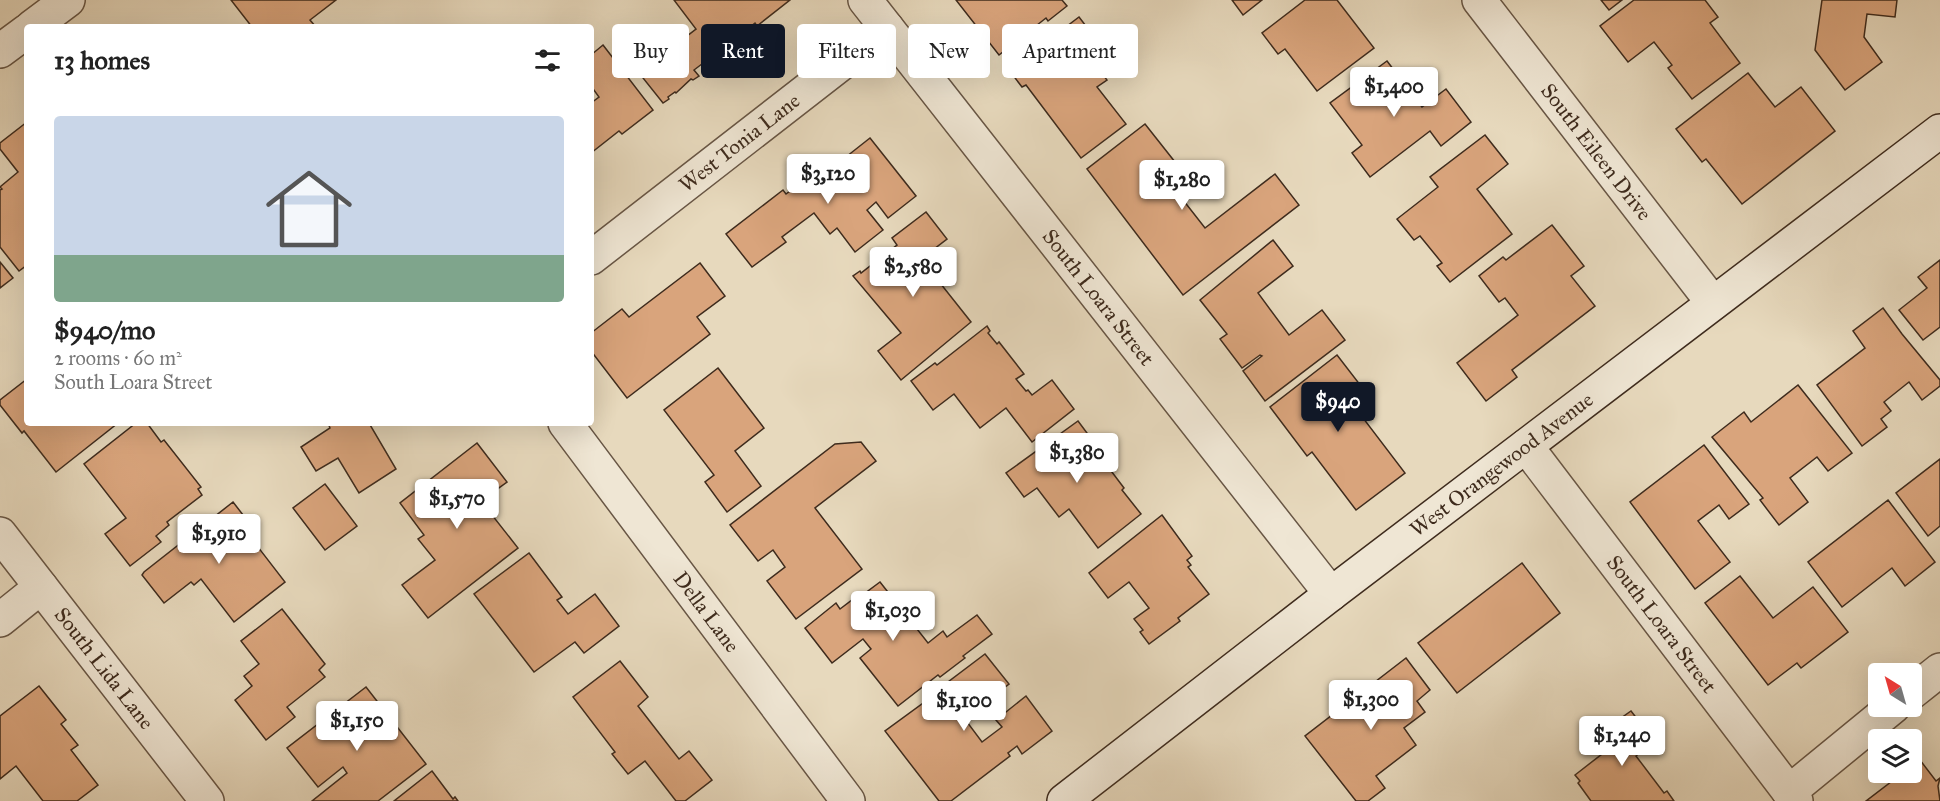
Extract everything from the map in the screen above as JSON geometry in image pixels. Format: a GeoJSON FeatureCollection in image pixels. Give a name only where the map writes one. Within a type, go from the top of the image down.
{"type":"FeatureCollection","features":[{"type":"Feature","properties":{"kind":"street"},"geometry":{"type":"LineString","coordinates":[[36,24],[68,0]]}},
{"type":"Feature","properties":{"kind":"street","name":"South Loara Street"},"geometry":{"type":"LineString","coordinates":[[865,0],[884,24]]}},
{"type":"Feature","properties":{"kind":"street","name":"South Eileen Drive"},"geometry":{"type":"LineString","coordinates":[[1479,0],[1713,303]]}},
{"type":"Feature","properties":{"kind":"street"},"geometry":{"type":"LineString","coordinates":[[0,51],[24,33]]}},
{"type":"Feature","properties":{"kind":"street","name":"South Loara Street"},"geometry":{"type":"LineString","coordinates":[[896,39],[1332,594]]}},
{"type":"Feature","properties":{"kind":"street","name":"West Tonia Lane"},"geometry":{"type":"LineString","coordinates":[[594,256],[823,78]]}},
{"type":"Feature","properties":{"kind":"street","name":"West Orangewood Avenue"},"geometry":{"type":"LineString","coordinates":[[1064,801],[1940,131]]}},
{"type":"Feature","properties":{"kind":"street","name":"Della Lane"},"geometry":{"type":"LineString","coordinates":[[568,426],[848,801]]}},
{"type":"Feature","properties":{"kind":"street","name":"South Loara Street"},"geometry":{"type":"LineString","coordinates":[[1526,446],[1792,796]]}},
{"type":"Feature","properties":{"kind":"street","name":"South Lida Lane"},"geometry":{"type":"LineString","coordinates":[[0,534],[207,801]]}},
{"type":"Feature","properties":{"kind":"street"},"geometry":{"type":"LineString","coordinates":[[0,620],[41,587]]}},
{"type":"Feature","properties":{"kind":"street"},"geometry":{"type":"LineString","coordinates":[[1922,684],[1940,670]]}},
{"type":"Feature","properties":{"kind":"street"},"geometry":{"type":"LineString","coordinates":[[1792,796],[1882,717]]}},
{"type":"Feature","properties":{"kind":"building"},"geometry":{"type":"Polygon","coordinates":[[[231,0],[336,0],[310,20],[313,24],[250,24],[231,0]]]}},
{"type":"Feature","properties":{"kind":"building"},"geometry":{"type":"Polygon","coordinates":[[[674,0],[790,0],[760,24],[701,24],[701,65],[694,70],[699,76],[691,79],[663,103],[643,78],[689,78],[689,34],[696,29],[674,0]]]}},
{"type":"Feature","properties":{"kind":"building"},"geometry":{"type":"Polygon","coordinates":[[[956,0],[1062,0],[1067,6],[1048,21],[1046,18],[1038,24],[1002,24],[1002,53],[999,55],[990,43],[990,24],[975,24],[956,0]]]}},
{"type":"Feature","properties":{"kind":"building"},"geometry":{"type":"Polygon","coordinates":[[[1232,0],[1262,0],[1243,15],[1232,0]]]}},
{"type":"Feature","properties":{"kind":"building"},"geometry":{"type":"Polygon","coordinates":[[[1305,0],[1337,0],[1374,48],[1317,91],[1285,49],[1278,54],[1262,33],[1305,0]]]}},
{"type":"Feature","properties":{"kind":"building"},"geometry":{"type":"Polygon","coordinates":[[[1601,0],[1622,0],[1609,10],[1601,0]]]}},
{"type":"Feature","properties":{"kind":"building"},"geometry":{"type":"Polygon","coordinates":[[[1634,0],[1705,0],[1718,17],[1710,23],[1740,63],[1692,99],[1668,68],[1672,65],[1654,42],[1628,62],[1600,26],[1634,0]]]}},
{"type":"Feature","properties":{"kind":"building"},"geometry":{"type":"Polygon","coordinates":[[[1822,0],[1897,0],[1895,17],[1867,14],[1864,37],[1882,62],[1845,90],[1815,50],[1822,0]]]}},
{"type":"Feature","properties":{"kind":"building"},"geometry":{"type":"Polygon","coordinates":[[[1079,17],[1084,24],[1070,24],[1079,17]]]}},
{"type":"Feature","properties":{"kind":"building"},"geometry":{"type":"Polygon","coordinates":[[[603,45],[612,57],[612,78],[628,78],[653,110],[622,134],[619,131],[594,151],[594,101],[599,97],[594,90],[594,52],[603,45]]]}},
{"type":"Feature","properties":{"kind":"building"},"geometry":{"type":"Polygon","coordinates":[[[1387,61],[1422,107],[1446,89],[1471,122],[1441,146],[1430,131],[1370,177],[1352,153],[1362,145],[1330,103],[1387,61]]]}},
{"type":"Feature","properties":{"kind":"building"},"geometry":{"type":"Polygon","coordinates":[[[1748,73],[1775,107],[1801,87],[1835,131],[1742,204],[1706,159],[1702,162],[1676,129],[1748,73]]]}},
{"type":"Feature","properties":{"kind":"building"},"geometry":{"type":"Polygon","coordinates":[[[1015,78],[1105,78],[1107,80],[1097,87],[1126,124],[1081,158],[1026,85],[1022,87],[1015,78]]]}},
{"type":"Feature","properties":{"kind":"building"},"geometry":{"type":"Polygon","coordinates":[[[24,124],[24,267],[19,271],[0,247],[0,190],[2,189],[0,187],[18,172],[0,149],[0,143],[24,124]]]}},
{"type":"Feature","properties":{"kind":"building"},"geometry":{"type":"Polygon","coordinates":[[[1145,124],[1175,162],[1162,173],[1205,228],[1275,174],[1299,205],[1183,295],[1087,169],[1145,124]]]}},
{"type":"Feature","properties":{"kind":"building"},"geometry":{"type":"Polygon","coordinates":[[[1485,135],[1508,164],[1477,189],[1512,234],[1450,282],[1437,266],[1442,263],[1420,236],[1414,240],[1397,219],[1438,187],[1430,177],[1485,135]]]}},
{"type":"Feature","properties":{"kind":"building"},"geometry":{"type":"Polygon","coordinates":[[[870,138],[916,196],[888,218],[876,202],[867,210],[883,230],[855,252],[837,228],[830,234],[814,213],[782,237],[786,242],[752,267],[726,234],[783,190],[786,194],[821,167],[829,178],[841,169],[837,164],[870,138]]]}},
{"type":"Feature","properties":{"kind":"building"},"geometry":{"type":"Polygon","coordinates":[[[926,212],[947,239],[921,259],[971,322],[901,380],[878,351],[901,333],[853,276],[860,271],[861,273],[897,245],[892,238],[926,212]]]}},
{"type":"Feature","properties":{"kind":"building"},"geometry":{"type":"Polygon","coordinates":[[[1552,225],[1584,266],[1571,276],[1595,306],[1512,370],[1517,377],[1486,401],[1457,363],[1518,315],[1505,298],[1499,302],[1479,276],[1503,257],[1506,260],[1552,225]]]}},
{"type":"Feature","properties":{"kind":"building"},"geometry":{"type":"Polygon","coordinates":[[[1273,240],[1293,266],[1258,293],[1289,335],[1322,310],[1345,340],[1265,401],[1243,371],[1262,356],[1260,355],[1242,368],[1220,339],[1227,334],[1200,300],[1273,240]]]}},
{"type":"Feature","properties":{"kind":"building"},"geometry":{"type":"Polygon","coordinates":[[[1940,260],[1940,327],[1923,340],[1899,310],[1927,288],[1918,277],[1940,260]]]}},
{"type":"Feature","properties":{"kind":"building"},"geometry":{"type":"Polygon","coordinates":[[[0,262],[13,278],[0,288],[0,262]]]}},
{"type":"Feature","properties":{"kind":"building"},"geometry":{"type":"Polygon","coordinates":[[[700,263],[725,296],[697,317],[710,334],[627,398],[594,355],[594,331],[622,309],[629,317],[700,263]]]}},
{"type":"Feature","properties":{"kind":"building"},"geometry":{"type":"Polygon","coordinates":[[[1883,308],[1940,380],[1940,386],[1922,400],[1909,382],[1884,402],[1891,411],[1881,419],[1887,427],[1862,446],[1817,385],[1865,348],[1853,331],[1883,308]]]}},
{"type":"Feature","properties":{"kind":"building"},"geometry":{"type":"Polygon","coordinates":[[[987,326],[990,331],[988,333],[997,344],[999,342],[1024,374],[1016,379],[1026,391],[1028,390],[1032,395],[1052,380],[1074,409],[1032,442],[1006,408],[980,428],[954,394],[933,410],[911,381],[935,363],[937,365],[987,326]]]}},
{"type":"Feature","properties":{"kind":"building"},"geometry":{"type":"Polygon","coordinates":[[[1337,355],[1361,386],[1347,397],[1405,473],[1356,510],[1312,452],[1307,456],[1270,407],[1337,355]]]}},
{"type":"Feature","properties":{"kind":"building"},"geometry":{"type":"Polygon","coordinates":[[[718,368],[764,428],[735,451],[761,486],[727,512],[705,482],[714,475],[664,410],[718,368]]]}},
{"type":"Feature","properties":{"kind":"building"},"geometry":{"type":"Polygon","coordinates":[[[24,381],[24,426],[114,426],[56,472],[0,405],[0,400],[24,381]]]}},
{"type":"Feature","properties":{"kind":"building"},"geometry":{"type":"Polygon","coordinates":[[[1798,385],[1852,453],[1828,471],[1817,457],[1790,478],[1808,502],[1779,525],[1760,500],[1763,498],[1712,437],[1744,412],[1751,422],[1798,385]]]}},
{"type":"Feature","properties":{"kind":"building"},"geometry":{"type":"Polygon","coordinates":[[[1078,421],[1093,441],[1090,443],[1141,514],[1098,548],[1069,509],[1059,517],[1037,488],[1024,497],[1006,473],[1078,421]]]}},
{"type":"Feature","properties":{"kind":"building"},"geometry":{"type":"Polygon","coordinates":[[[132,426],[149,426],[161,442],[164,440],[201,487],[198,489],[202,495],[167,522],[169,525],[156,536],[161,542],[130,566],[105,534],[126,518],[84,464],[132,426]]]}},
{"type":"Feature","properties":{"kind":"building"},"geometry":{"type":"Polygon","coordinates":[[[329,426],[371,426],[396,469],[359,493],[338,458],[316,471],[301,447],[330,428],[329,426]]]}},
{"type":"Feature","properties":{"kind":"building"},"geometry":{"type":"Polygon","coordinates":[[[861,442],[876,461],[815,508],[862,569],[796,619],[767,581],[785,567],[773,550],[758,561],[730,525],[835,444],[861,442]]]}},
{"type":"Feature","properties":{"kind":"building"},"geometry":{"type":"Polygon","coordinates":[[[477,443],[507,482],[481,501],[518,548],[428,618],[402,585],[435,560],[418,539],[424,535],[400,503],[477,443]]]}},
{"type":"Feature","properties":{"kind":"building"},"geometry":{"type":"Polygon","coordinates":[[[1704,445],[1749,504],[1729,519],[1719,505],[1698,521],[1730,562],[1695,589],[1630,502],[1704,445]]]}},
{"type":"Feature","properties":{"kind":"building"},"geometry":{"type":"Polygon","coordinates":[[[1940,459],[1940,526],[1928,536],[1896,493],[1940,459]]]}},
{"type":"Feature","properties":{"kind":"building"},"geometry":{"type":"Polygon","coordinates":[[[325,484],[357,526],[325,550],[293,508],[325,484]]]}},
{"type":"Feature","properties":{"kind":"building"},"geometry":{"type":"Polygon","coordinates":[[[1888,500],[1935,562],[1905,586],[1892,568],[1842,607],[1808,562],[1888,500]]]}},
{"type":"Feature","properties":{"kind":"building"},"geometry":{"type":"Polygon","coordinates":[[[233,502],[257,533],[251,538],[285,582],[234,622],[201,579],[194,585],[191,582],[164,603],[142,575],[144,572],[233,502]]]}},
{"type":"Feature","properties":{"kind":"building"},"geometry":{"type":"Polygon","coordinates":[[[1162,515],[1192,556],[1187,560],[1191,565],[1188,567],[1209,594],[1178,618],[1180,621],[1149,644],[1140,632],[1143,630],[1134,619],[1149,608],[1129,582],[1108,598],[1089,573],[1162,515]]]}},
{"type":"Feature","properties":{"kind":"building"},"geometry":{"type":"Polygon","coordinates":[[[529,553],[562,597],[557,600],[568,614],[595,594],[619,626],[584,653],[575,642],[534,672],[474,594],[529,553]]]}},
{"type":"Feature","properties":{"kind":"building"},"geometry":{"type":"Polygon","coordinates":[[[1522,563],[1560,613],[1457,693],[1418,643],[1522,563]]]}},
{"type":"Feature","properties":{"kind":"building"},"geometry":{"type":"Polygon","coordinates":[[[1740,576],[1773,618],[1813,587],[1848,632],[1801,668],[1797,663],[1768,685],[1705,603],[1740,576]]]}},
{"type":"Feature","properties":{"kind":"building"},"geometry":{"type":"Polygon","coordinates":[[[880,582],[928,643],[943,631],[947,637],[977,615],[992,634],[963,656],[965,658],[940,677],[938,675],[898,706],[860,658],[871,649],[863,639],[832,663],[805,628],[836,603],[840,609],[880,582]]]}},
{"type":"Feature","properties":{"kind":"building"},"geometry":{"type":"Polygon","coordinates":[[[282,609],[325,664],[319,670],[325,677],[287,707],[295,717],[266,740],[235,700],[252,686],[244,676],[259,664],[241,641],[282,609]]]}},
{"type":"Feature","properties":{"kind":"building"},"geometry":{"type":"Polygon","coordinates":[[[985,654],[1009,684],[964,718],[982,742],[1002,727],[996,720],[1026,696],[1052,731],[1022,754],[1017,746],[1008,753],[1010,756],[951,801],[939,801],[885,731],[985,654]]]}},
{"type":"Feature","properties":{"kind":"building"},"geometry":{"type":"Polygon","coordinates":[[[1406,658],[1430,690],[1417,701],[1425,712],[1404,728],[1416,745],[1376,776],[1385,788],[1368,801],[1356,801],[1305,736],[1406,658]]]}},
{"type":"Feature","properties":{"kind":"building"},"geometry":{"type":"Polygon","coordinates":[[[620,661],[648,697],[638,706],[679,759],[689,751],[712,780],[685,801],[676,801],[645,761],[628,774],[612,754],[615,752],[573,697],[620,661]]]}},
{"type":"Feature","properties":{"kind":"building"},"geometry":{"type":"Polygon","coordinates":[[[39,686],[66,720],[61,724],[78,745],[71,750],[98,785],[77,801],[43,801],[16,766],[0,779],[0,716],[39,686]]]}},
{"type":"Feature","properties":{"kind":"building"},"geometry":{"type":"Polygon","coordinates":[[[366,687],[426,764],[378,801],[312,801],[347,773],[343,767],[318,787],[287,748],[366,687]]]}},
{"type":"Feature","properties":{"kind":"building"},"geometry":{"type":"Polygon","coordinates":[[[1631,711],[1654,741],[1636,756],[1664,793],[1667,791],[1674,801],[1591,801],[1578,783],[1580,781],[1575,775],[1611,747],[1600,733],[1631,711]]]}},
{"type":"Feature","properties":{"kind":"building"},"geometry":{"type":"Polygon","coordinates":[[[1922,763],[1936,781],[1940,778],[1938,786],[1940,801],[1866,801],[1890,783],[1922,783],[1922,763]]]}},
{"type":"Feature","properties":{"kind":"building"},"geometry":{"type":"Polygon","coordinates":[[[432,771],[453,799],[455,797],[458,801],[394,801],[432,771]]]}}]}
